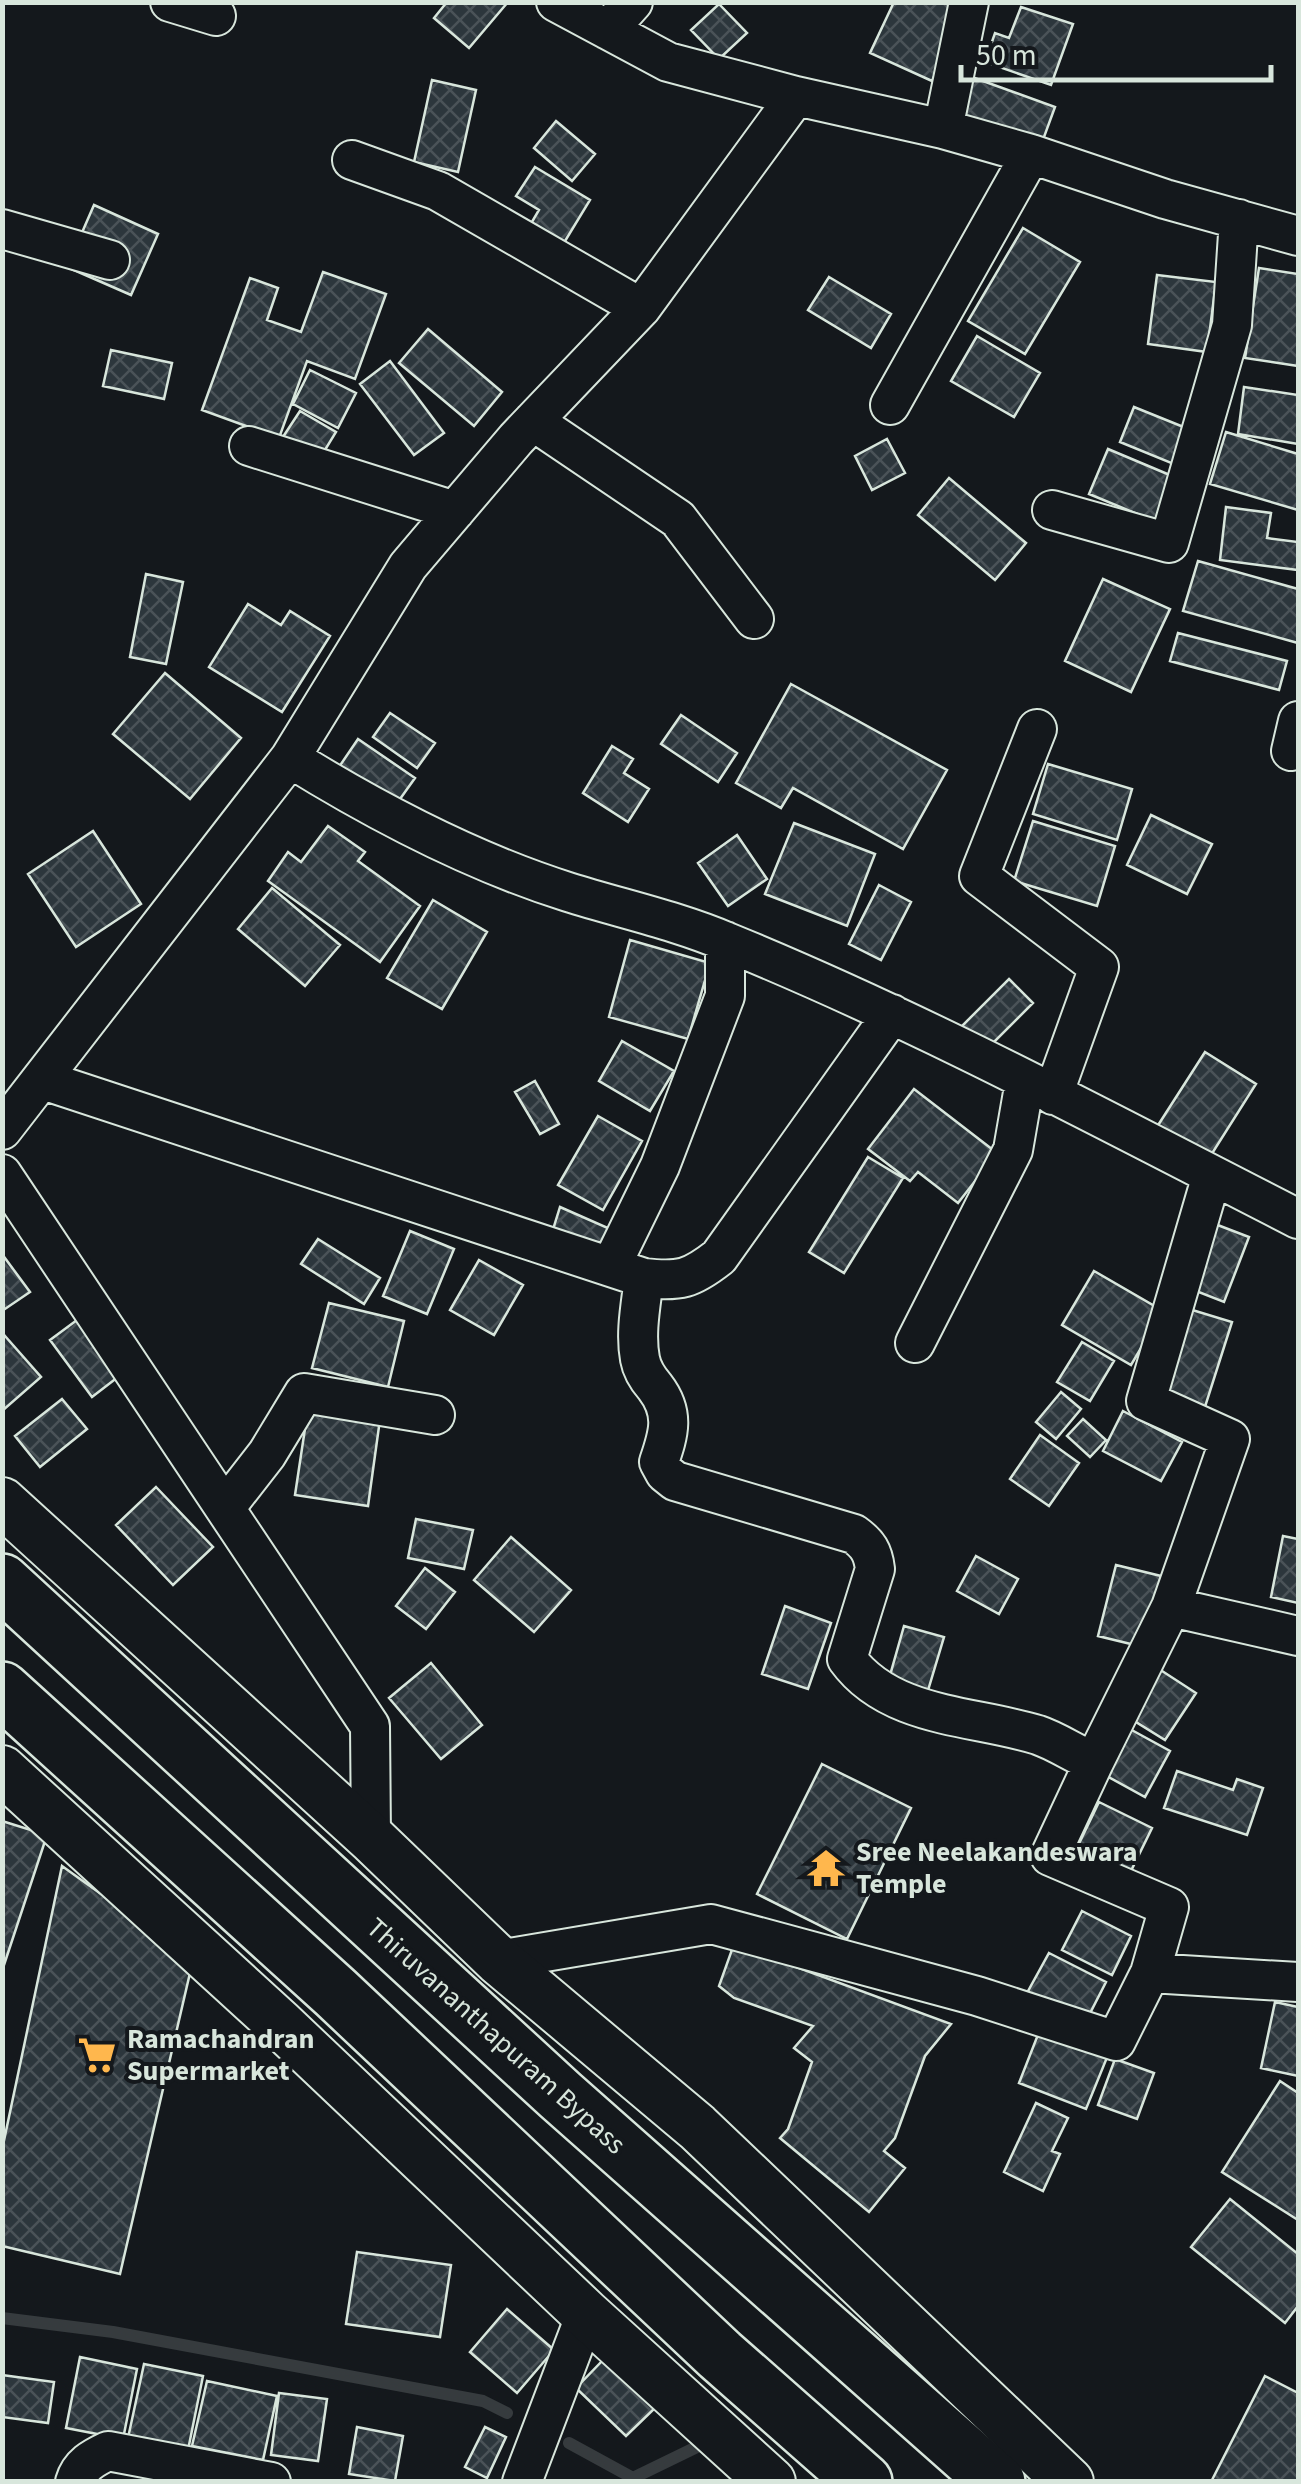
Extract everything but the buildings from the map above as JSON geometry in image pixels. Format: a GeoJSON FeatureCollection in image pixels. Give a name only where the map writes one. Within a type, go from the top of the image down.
{"type":"FeatureCollection","features":[{"type":"Feature","properties":{"kind":"highway","name":"Thiruvananthapuram Bypass"},"geometry":{"type":"LineString","coordinates":[[2,1582],[560,2095],[996,2482]]}},
{"type":"Feature","properties":{"kind":"highway"},"geometry":{"type":"LineString","coordinates":[[2,1690],[322,1980],[720,2355],[864,2482]]}},
{"type":"Feature","properties":{"kind":"street"},"geometry":{"type":"LineString","coordinates":[[170,2],[216,16]]}},
{"type":"Feature","properties":{"kind":"street"},"geometry":{"type":"LineString","coordinates":[[556,2],[668,62],[944,129],[1298,236]]}},
{"type":"Feature","properties":{"kind":"street"},"geometry":{"type":"LineString","coordinates":[[608,30],[633,2]]}},
{"type":"Feature","properties":{"kind":"street"},"geometry":{"type":"LineString","coordinates":[[944,129],[969,2]]}},
{"type":"Feature","properties":{"kind":"street"},"geometry":{"type":"LineString","coordinates":[[2,1130],[290,758],[408,566],[533,421],[640,308],[796,96]]}},
{"type":"Feature","properties":{"kind":"street"},"geometry":{"type":"LineString","coordinates":[[890,405],[1031,154]]}},
{"type":"Feature","properties":{"kind":"street"},"geometry":{"type":"LineString","coordinates":[[352,160],[438,191],[640,308]]}},
{"type":"Feature","properties":{"kind":"street"},"geometry":{"type":"LineString","coordinates":[[1052,510],[1170,544],[1232,325],[1239,220]]}},
{"type":"Feature","properties":{"kind":"street"},"geometry":{"type":"LineString","coordinates":[[2,229],[110,260]]}},
{"type":"Feature","properties":{"kind":"street"},"geometry":{"type":"LineString","coordinates":[[533,421],[678,519],[754,619]]}},
{"type":"Feature","properties":{"kind":"street"},"geometry":{"type":"LineString","coordinates":[[250,446],[455,511]]}},
{"type":"Feature","properties":{"kind":"street"},"geometry":{"type":"LineString","coordinates":[[915,1342],[1013,1150],[1099,967],[979,876],[1037,728]]}},
{"type":"Feature","properties":{"kind":"street"},"geometry":{"type":"LineString","coordinates":[[290,758],[343,791],[453,847],[567,891],[654,915],[725,941],[892,1014],[1298,1219]]}},
{"type":"Feature","properties":{"kind":"street"},"geometry":{"type":"LineString","coordinates":[[725,941],[725,996],[660,1166],[628,1272],[639,1327],[640,1362],[666,1402],[670,1418],[659,1462],[675,1481],[854,1534],[866,1543],[874,1556],[875,1569],[847,1659],[861,1678],[908,1704],[1042,1736],[1094,1762]]}},
{"type":"Feature","properties":{"kind":"street"},"geometry":{"type":"LineString","coordinates":[[43,1080],[628,1272],[666,1281],[694,1277],[718,1257],[892,1014]]}},
{"type":"Feature","properties":{"kind":"street"},"geometry":{"type":"LineString","coordinates":[[2,1174],[370,1726],[371,1838]]}},
{"type":"Feature","properties":{"kind":"street"},"geometry":{"type":"LineString","coordinates":[[498,1960],[711,1924],[977,1996],[1116,2041],[1150,1973],[1169,1907],[1050,1856],[1172,1606],[1230,1439],[1146,1401],[1212,1175]]}},
{"type":"Feature","properties":{"kind":"street"},"geometry":{"type":"LineString","coordinates":[[224,1508],[267,1454],[304,1393],[434,1415]]}},
{"type":"Feature","properties":{"kind":"street"},"geometry":{"type":"LineString","coordinates":[[2,1502],[371,1838],[498,1960],[698,2127],[1069,2482]]}},
{"type":"Feature","properties":{"kind":"street"},"geometry":{"type":"LineString","coordinates":[[1172,1606],[1298,1636]]}},
{"type":"Feature","properties":{"kind":"street"},"geometry":{"type":"LineString","coordinates":[[2,1770],[771,2482]]}},
{"type":"Feature","properties":{"kind":"street"},"geometry":{"type":"LineString","coordinates":[[1150,1973],[1298,1982]]}},
{"type":"Feature","properties":{"kind":"street"},"geometry":{"type":"LineString","coordinates":[[522,2482],[586,2314]]}},
{"type":"Feature","properties":{"kind":"street"},"geometry":{"type":"LineString","coordinates":[[75,2482],[78,2472],[108,2451],[272,2482]]}},
{"type":"Feature","properties":{"kind":"waterway"},"geometry":{"type":"LineString","coordinates":[[2,2318],[113,2332],[483,2401],[507,2413]]}},
{"type":"Feature","properties":{"kind":"waterway"},"geometry":{"type":"LineString","coordinates":[[569,2443],[633,2478],[705,2443]]}},
{"type":"Feature","properties":{"kind":"place","name":"Sree Neelakandeswara Temple"},"geometry":{"type":"Point","coordinates":[826,1868]}},
{"type":"Feature","properties":{"kind":"place","name":"Ramachandran Supermarket"},"geometry":{"type":"Point","coordinates":[97,2055]}}]}
